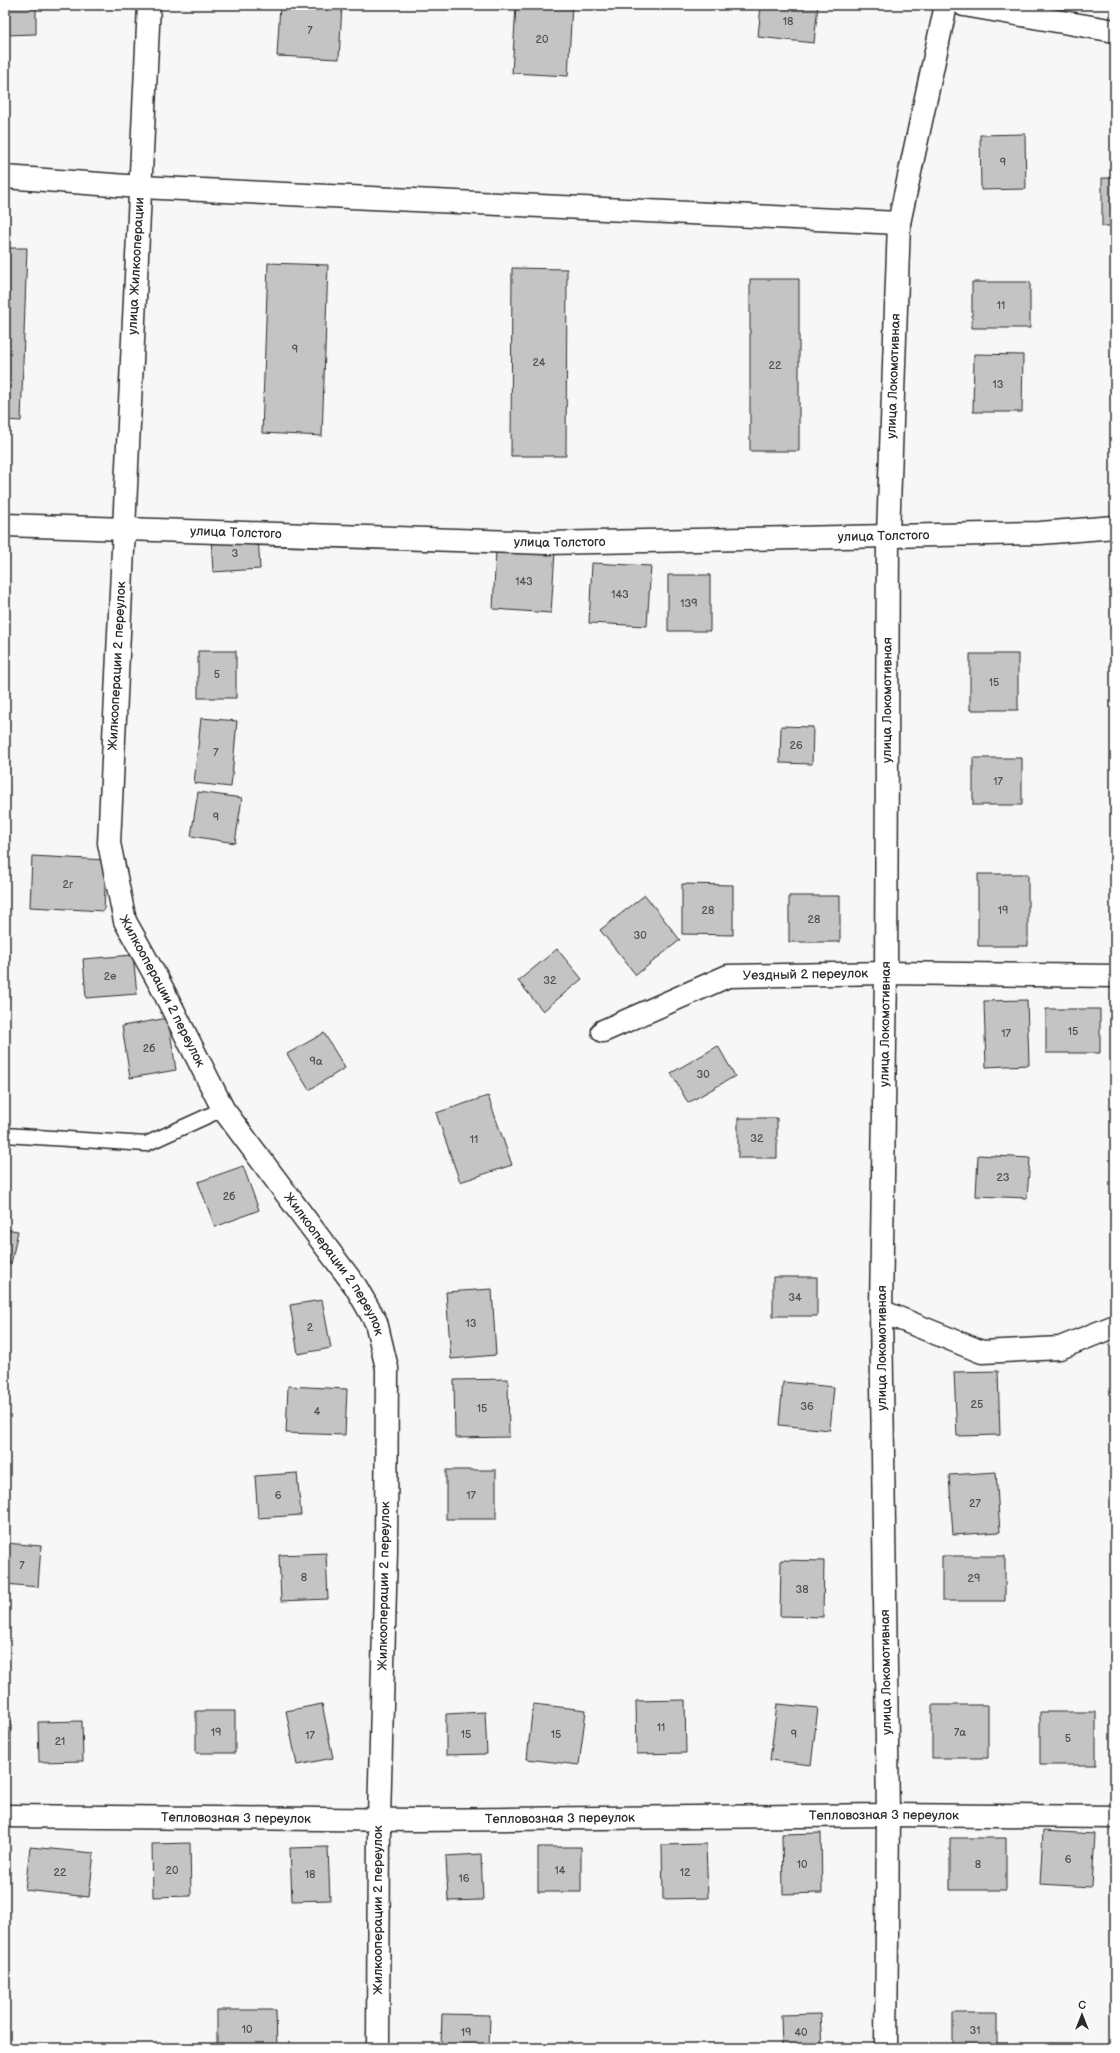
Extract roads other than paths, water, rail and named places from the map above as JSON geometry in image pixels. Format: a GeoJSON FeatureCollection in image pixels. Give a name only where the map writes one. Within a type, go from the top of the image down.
{"type":"FeatureCollection","features":[{"type":"Feature","properties":{"kind":"street","name":"улица Жилкооперации"},"geometry":{"type":"LineString","coordinates":[[124,528],[149,5]]}},
{"type":"Feature","properties":{"kind":"street","name":"улица Локомотивная"},"geometry":{"type":"LineString","coordinates":[[886,2048],[888,1814],[881,1311],[886,973],[888,535],[899,223],[946,5]]}},
{"type":"Feature","properties":{"kind":"street"},"geometry":{"type":"LineString","coordinates":[[964,5],[1115,31]]}},
{"type":"Feature","properties":{"kind":"street"},"geometry":{"type":"LineString","coordinates":[[5,177],[140,187],[899,223]]}},
{"type":"Feature","properties":{"kind":"street","name":"улица Толстого"},"geometry":{"type":"LineString","coordinates":[[5,525],[546,542],[1040,533],[1115,527]]}},
{"type":"Feature","properties":{"kind":"street","name":"Жилкооперации 2 переулок"},"geometry":{"type":"LineString","coordinates":[[124,528],[109,843],[125,921],[161,986],[224,1109],[356,1287],[376,1322],[387,1368],[386,1551],[379,1819],[378,2048]]}},
{"type":"Feature","properties":{"kind":"street","name":"Уездный 2 переулок"},"geometry":{"type":"LineString","coordinates":[[603,1031],[728,976],[886,973],[1115,976]]}},
{"type":"Feature","properties":{"kind":"street"},"geometry":{"type":"LineString","coordinates":[[881,1311],[982,1352],[1060,1348],[1115,1326]]}},
{"type":"Feature","properties":{"kind":"street","name":"Тепловозная 3 переулок"},"geometry":{"type":"LineString","coordinates":[[5,1816],[379,1819],[888,1814],[1115,1817]]}},
{"type":"Feature","properties":{"kind":"lane"},"geometry":{"type":"LineString","coordinates":[[5,1135],[146,1144],[224,1109]]}}]}
